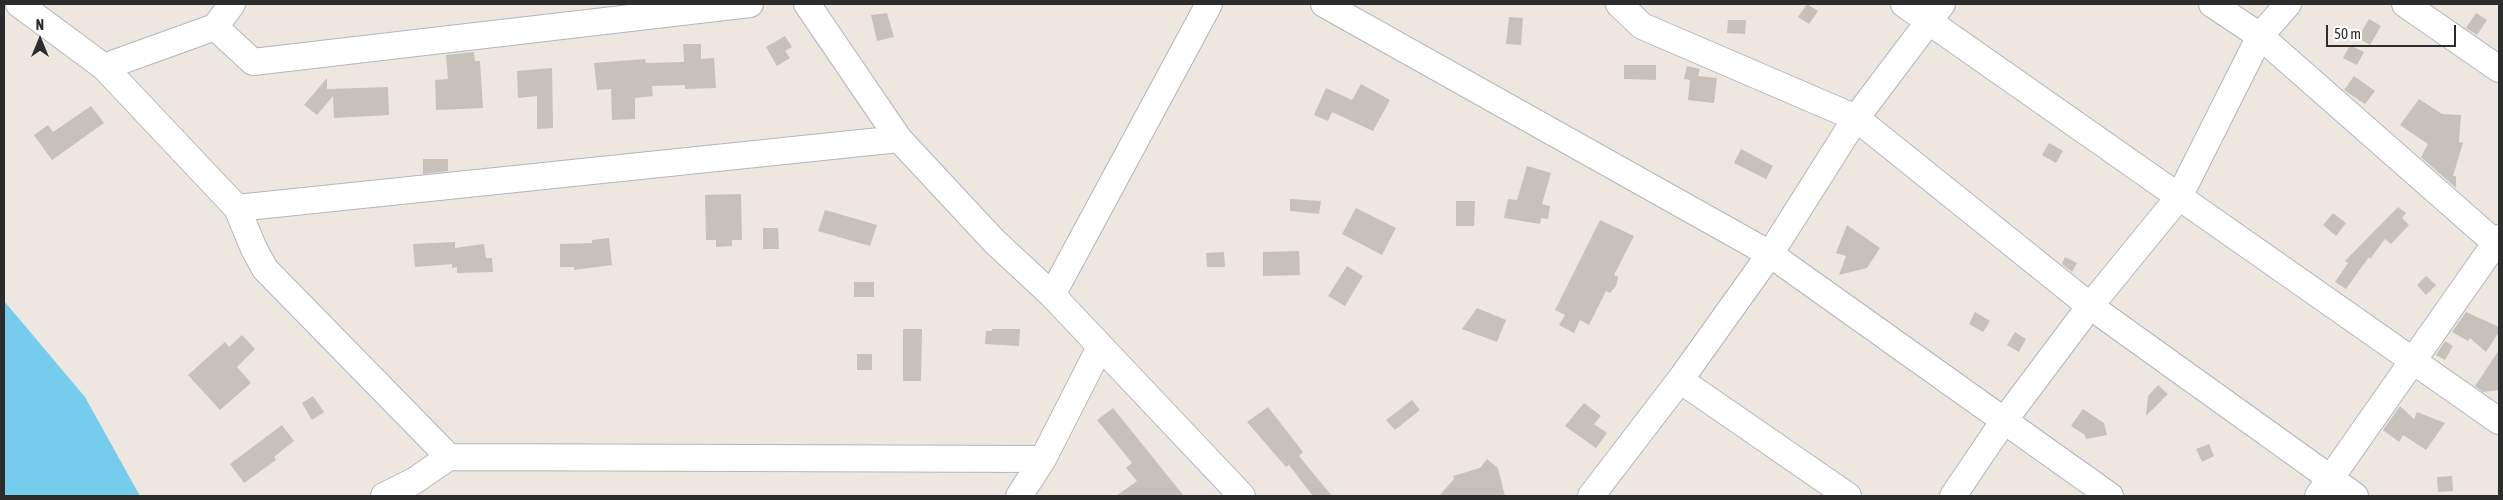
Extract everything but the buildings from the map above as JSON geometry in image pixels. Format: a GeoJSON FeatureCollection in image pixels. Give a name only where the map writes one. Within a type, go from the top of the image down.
{"type":"FeatureCollection","features":[{"type":"Feature","properties":{"kind":"street"},"geometry":{"type":"LineString","coordinates":[[19,4],[104,67],[237,208],[254,249],[266,269],[448,457]]}},
{"type":"Feature","properties":{"kind":"street"},"geometry":{"type":"LineString","coordinates":[[104,67],[215,27],[232,4]]}},
{"type":"Feature","properties":{"kind":"street"},"geometry":{"type":"LineString","coordinates":[[215,27],[253,62],[750,4]]}},
{"type":"Feature","properties":{"kind":"street"},"geometry":{"type":"LineString","coordinates":[[807,4],[899,139],[994,241],[1052,294],[1242,496]]}},
{"type":"Feature","properties":{"kind":"street"},"geometry":{"type":"LineString","coordinates":[[1052,294],[1209,4]]}},
{"type":"Feature","properties":{"kind":"street"},"geometry":{"type":"LineString","coordinates":[[1324,4],[1770,254],[2003,422],[2110,496]]}},
{"type":"Feature","properties":{"kind":"street"},"geometry":{"type":"LineString","coordinates":[[1619,4],[1642,26],[1856,118],[2090,306],[2324,487],[2354,496]]}},
{"type":"Feature","properties":{"kind":"street"},"geometry":{"type":"LineString","coordinates":[[1904,4],[1936,13],[2179,197],[2499,421]]}},
{"type":"Feature","properties":{"kind":"street"},"geometry":{"type":"LineString","coordinates":[[2212,4],[2260,36],[2498,243],[2412,360],[2324,487]]}},
{"type":"Feature","properties":{"kind":"street"},"geometry":{"type":"LineString","coordinates":[[1953,496],[2003,422],[2090,306],[2179,197],[2260,36],[2288,4]]}},
{"type":"Feature","properties":{"kind":"street"},"geometry":{"type":"LineString","coordinates":[[2405,4],[2499,69]]}},
{"type":"Feature","properties":{"kind":"street"},"geometry":{"type":"LineString","coordinates":[[1591,496],[1680,380],[1770,254],[1856,118],[1936,13]]}},
{"type":"Feature","properties":{"kind":"street"},"geometry":{"type":"LineString","coordinates":[[237,208],[899,139]]}},
{"type":"Feature","properties":{"kind":"street"},"geometry":{"type":"LineString","coordinates":[[1019,496],[1043,459],[1100,347]]}},
{"type":"Feature","properties":{"kind":"street"},"geometry":{"type":"LineString","coordinates":[[1680,380],[1848,496]]}},
{"type":"Feature","properties":{"kind":"street"},"geometry":{"type":"LineString","coordinates":[[384,496],[414,481],[448,457],[1043,459]]}},
{"type":"Feature","properties":{"kind":"water"},"geometry":{"type":"Polygon","coordinates":[[[4,301],[85,397],[140,496],[4,496],[4,301]]]}}]}
